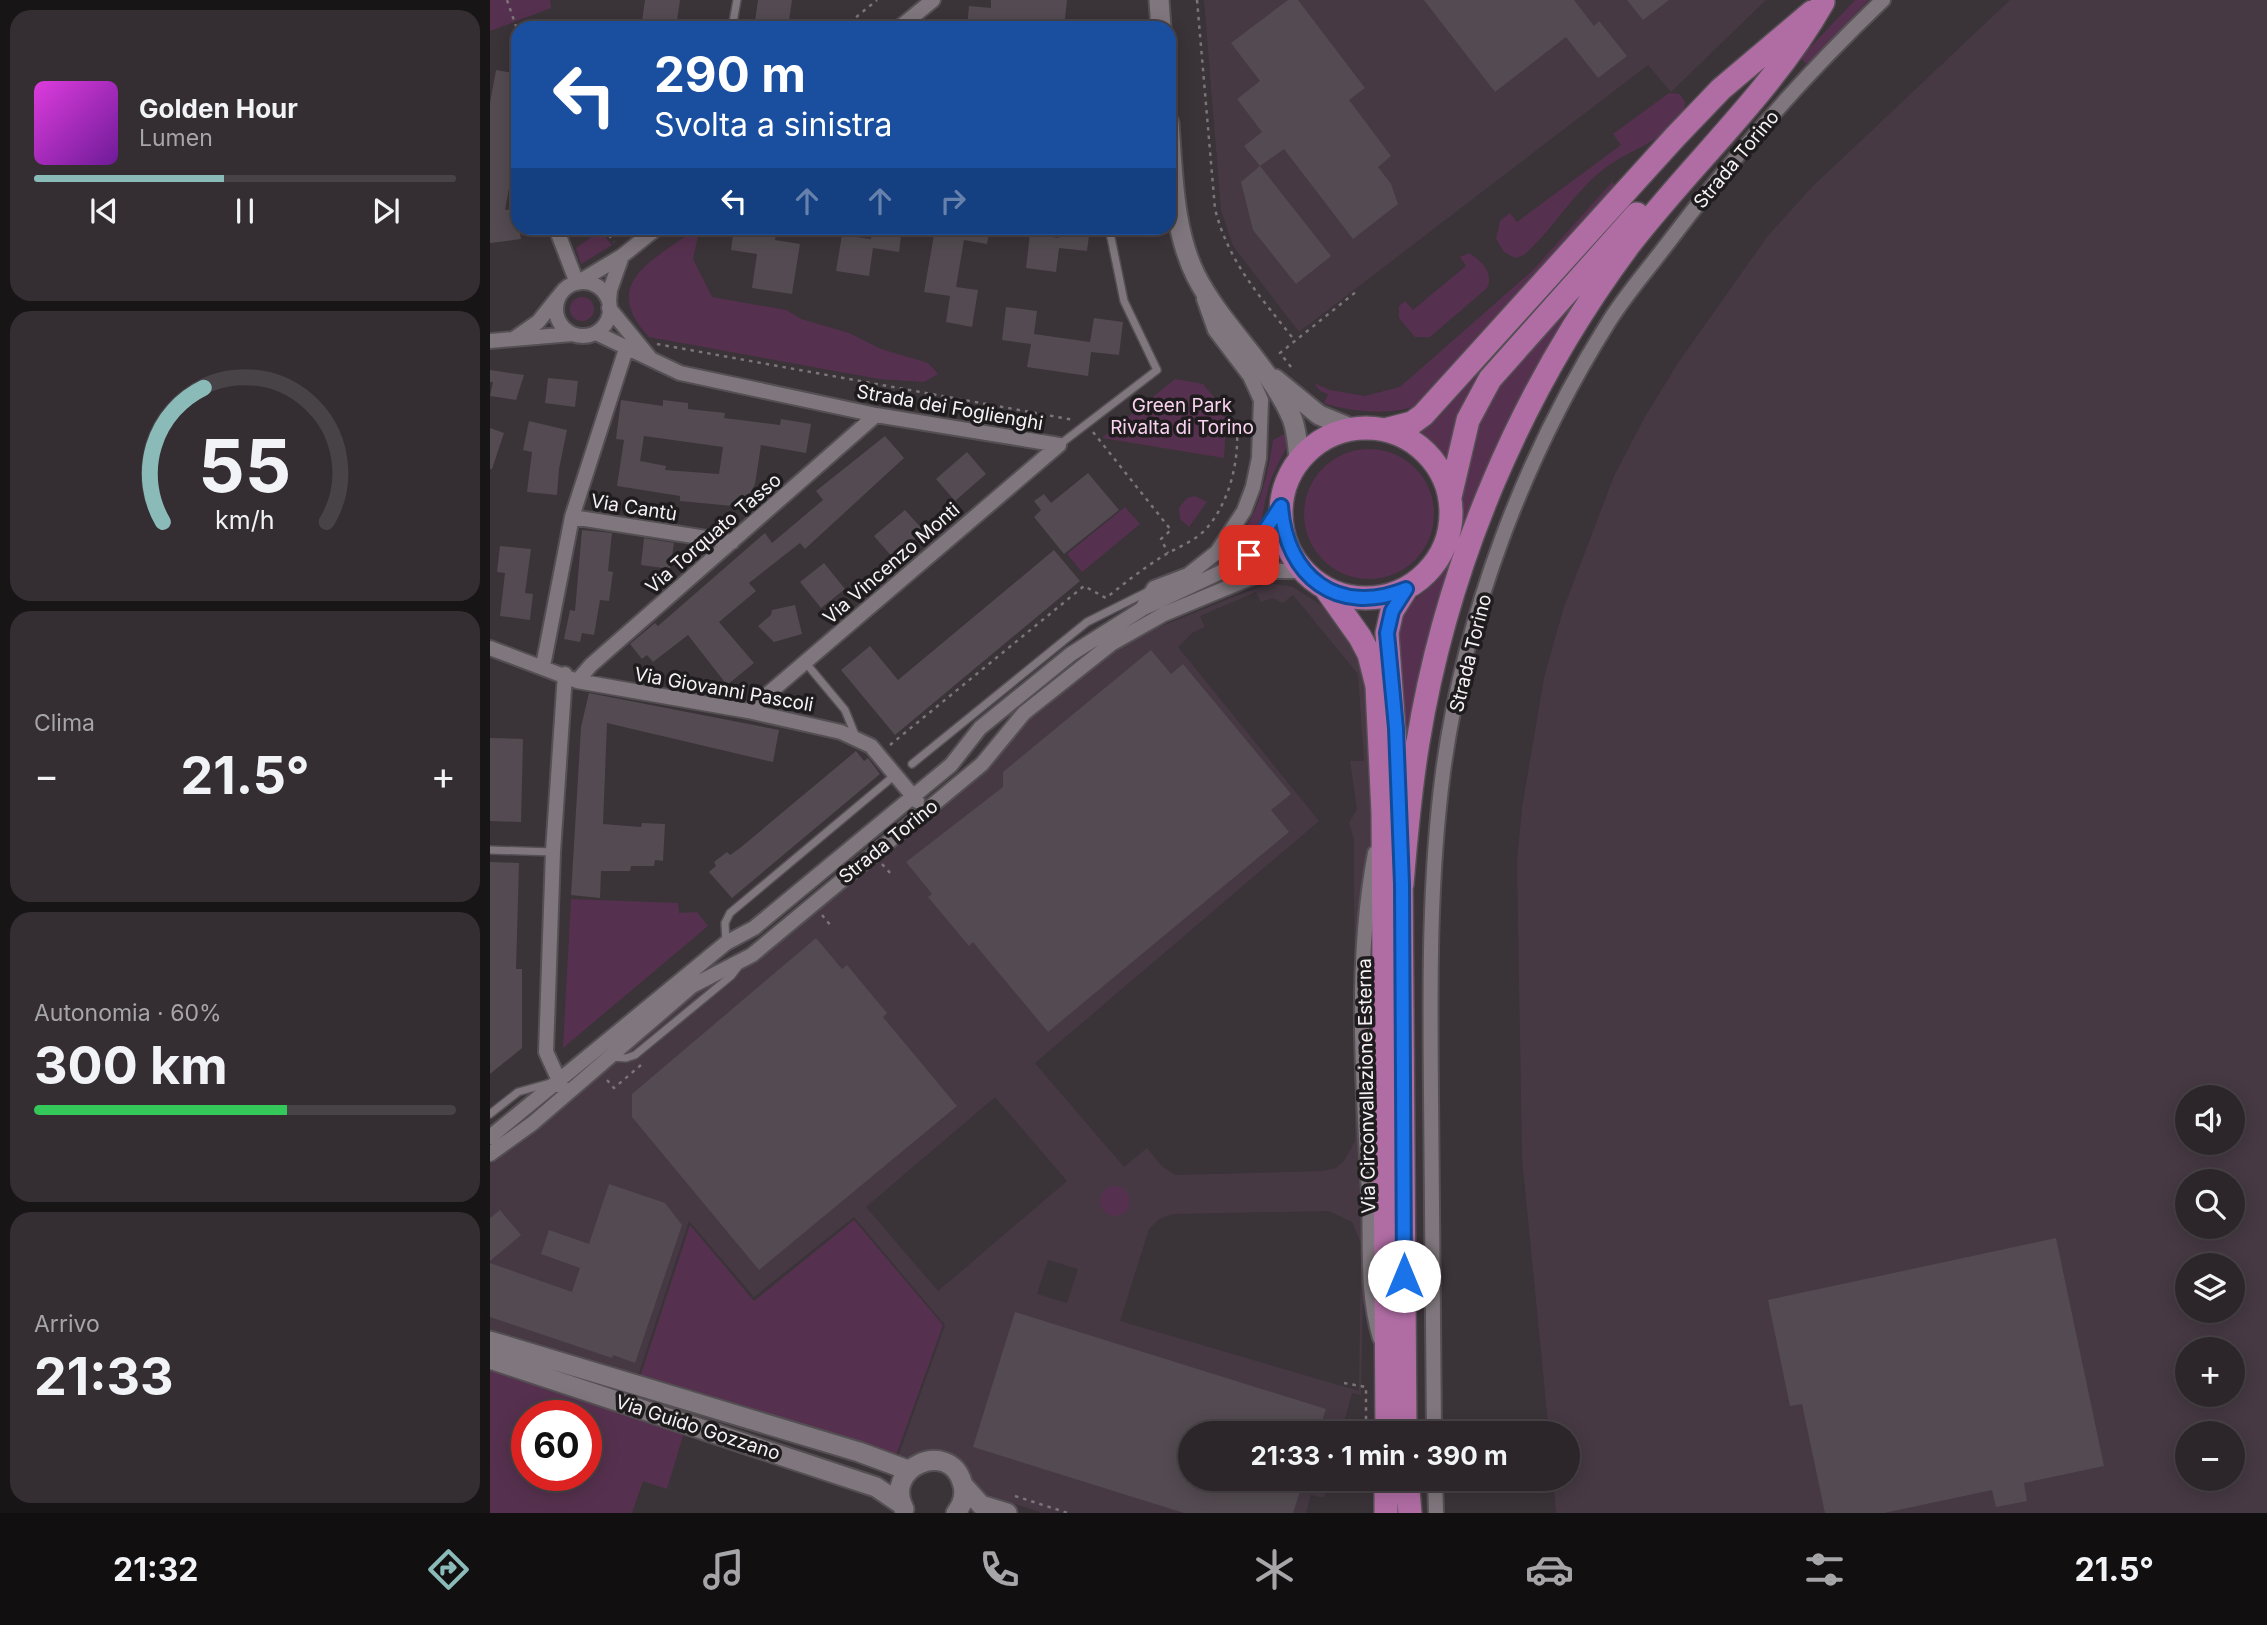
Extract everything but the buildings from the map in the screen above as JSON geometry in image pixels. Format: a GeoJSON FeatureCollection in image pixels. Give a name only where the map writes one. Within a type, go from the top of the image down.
{"type":"FeatureCollection","features":[{"type":"Feature","properties":{"kind":"main road"},"geometry":{"type":"LineString","coordinates":[[1385,430],[1405,437],[1425,451],[1441,472],[1450,497],[1449,536],[1442,554],[1431,570],[1406,589],[1373,598],[1347,596],[1326,589],[1303,571],[1286,542],[1281,506],[1285,486],[1299,461],[1317,444],[1353,429],[1385,430],[1412,423],[1423,415],[1712,99],[1825,1]]}},
{"type":"Feature","properties":{"kind":"main road"},"geometry":{"type":"LineString","coordinates":[[1402,884],[1418,739],[1442,635],[1467,552],[1504,459],[1544,378],[1613,267],[1653,214],[1798,46],[1825,1]]}},
{"type":"Feature","properties":{"kind":"main road","name":"Strada Torino"},"geometry":{"type":"LineString","coordinates":[[1450,497],[1468,420],[1490,379],[1825,1]]}},
{"type":"Feature","properties":{"kind":"main road","name":"Via Circonvallazione Esterna"},"geometry":{"type":"LineString","coordinates":[[1326,589],[1360,637],[1374,670],[1380,728],[1383,813],[1387,1421]]}},
{"type":"Feature","properties":{"kind":"main road","name":"Via Circonvallazione Esterna"},"geometry":{"type":"LineString","coordinates":[[1405,1421],[1402,884],[1396,728],[1387,633],[1392,611],[1406,589]]}},
{"type":"Feature","properties":{"kind":"main road"},"geometry":{"type":"LineString","coordinates":[[1386,1491],[1386,1513]]}},
{"type":"Feature","properties":{"kind":"main road"},"geometry":{"type":"LineString","coordinates":[[1408,1491],[1409,1513]]}},
{"type":"Feature","properties":{"kind":"street"},"geometry":{"type":"LineString","coordinates":[[908,21],[933,0]]}},
{"type":"Feature","properties":{"kind":"street","name":"Strada Torino"},"geometry":{"type":"LineString","coordinates":[[1434,1421],[1430,963],[1435,843],[1443,768],[1456,703],[1494,563],[1524,481],[1565,398],[1609,321],[1716,180],[1826,54],[1883,0]]}},
{"type":"Feature","properties":{"kind":"street"},"geometry":{"type":"LineString","coordinates":[[1158,2],[1160,21]]}},
{"type":"Feature","properties":{"kind":"street"},"geometry":{"type":"LineString","coordinates":[[1142,609],[1154,589],[1188,575],[1202,565],[1232,531],[1253,487],[1262,431],[1262,411],[1256,388],[1215,330],[1182,234],[1176,183]]}},
{"type":"Feature","properties":{"kind":"street"},"geometry":{"type":"LineString","coordinates":[[559,235],[577,283]]}},
{"type":"Feature","properties":{"kind":"street"},"geometry":{"type":"LineString","coordinates":[[514,338],[538,322],[565,289],[622,256],[648,235]]}},
{"type":"Feature","properties":{"kind":"street"},"geometry":{"type":"LineString","coordinates":[[490,341],[572,334],[585,336],[596,332],[607,320],[610,290],[622,256]]}},
{"type":"Feature","properties":{"kind":"street"},"geometry":{"type":"LineString","coordinates":[[1197,278],[1264,369],[1292,419],[1299,461]]}},
{"type":"Feature","properties":{"kind":"street","name":"Strada dei Foglienghi"},"geometry":{"type":"LineString","coordinates":[[577,283],[598,287],[650,358]]}},
{"type":"Feature","properties":{"kind":"street"},"geometry":{"type":"LineString","coordinates":[[559,296],[556,309],[558,320],[572,334]]}},
{"type":"Feature","properties":{"kind":"street","name":"Strada dei Foglienghi"},"geometry":{"type":"LineString","coordinates":[[596,332],[626,349],[680,373],[876,415],[1059,445]]}},
{"type":"Feature","properties":{"kind":"street"},"geometry":{"type":"LineString","coordinates":[[543,666],[572,517],[626,349]]}},
{"type":"Feature","properties":{"kind":"street"},"geometry":{"type":"LineString","coordinates":[[1264,369],[1319,415],[1353,429]]}},
{"type":"Feature","properties":{"kind":"street","name":"Via Torquato Tasso"},"geometry":{"type":"LineString","coordinates":[[571,678],[591,665],[876,415]]}},
{"type":"Feature","properties":{"kind":"street","name":"Via Vincenzo Monti"},"geometry":{"type":"LineString","coordinates":[[748,711],[1059,445]]}},
{"type":"Feature","properties":{"kind":"street","name":"Strada Torino"},"geometry":{"type":"LineString","coordinates":[[490,1137],[726,943],[754,928],[951,765],[980,728],[1071,654],[1142,609],[1238,564],[1259,543],[1281,506]]}},
{"type":"Feature","properties":{"kind":"street","name":"Via Cantù"},"geometry":{"type":"LineString","coordinates":[[572,517],[732,541]]}},
{"type":"Feature","properties":{"kind":"street","name":"Strada Torino"},"geometry":{"type":"LineString","coordinates":[[490,1154],[568,1093],[692,986],[743,961],[982,764],[1024,713],[1081,666],[1127,634],[1164,614],[1270,571],[1303,571]]}},
{"type":"Feature","properties":{"kind":"street","name":"Via Giovanni Pascoli"},"geometry":{"type":"LineString","coordinates":[[490,648],[571,678],[821,726],[856,738],[871,747],[885,761],[925,810]]}},
{"type":"Feature","properties":{"kind":"street"},"geometry":{"type":"LineString","coordinates":[[568,1093],[557,1081],[546,1052],[552,852],[571,678]]}},
{"type":"Feature","properties":{"kind":"street","name":"Via Guido Gozzano"},"geometry":{"type":"LineString","coordinates":[[490,1341],[859,1452],[908,1470]]}},
{"type":"Feature","properties":{"kind":"street","name":"Via Guido Gozzano"},"geometry":{"type":"LineString","coordinates":[[490,1359],[864,1482],[904,1508]]}},
{"type":"Feature","properties":{"kind":"street"},"geometry":{"type":"LineString","coordinates":[[904,1508],[900,1486],[908,1470],[916,1464],[935,1460],[953,1468],[963,1485],[981,1504],[1004,1512]]}},
{"type":"Feature","properties":{"kind":"street"},"geometry":{"type":"LineString","coordinates":[[956,1513],[964,1496],[963,1485]]}},
{"type":"Feature","properties":{"kind":"street"},"geometry":{"type":"LineString","coordinates":[[1435,1491],[1436,1513]]}},
{"type":"Feature","properties":{"kind":"lane"},"geometry":{"type":"LineString","coordinates":[[733,21],[737,0]]}},
{"type":"Feature","properties":{"kind":"lane","name":"Strada dei Foglienghi"},"geometry":{"type":"LineString","coordinates":[[1059,445],[1157,370],[1124,301],[1110,235]]}},
{"type":"Feature","properties":{"kind":"lane"},"geometry":{"type":"LineString","coordinates":[[912,764],[1087,622],[1154,589]]}},
{"type":"Feature","properties":{"kind":"lane"},"geometry":{"type":"LineString","coordinates":[[805,662],[845,710],[856,738]]}},
{"type":"Feature","properties":{"kind":"lane"},"geometry":{"type":"LineString","coordinates":[[970,716],[980,728]]}},
{"type":"Feature","properties":{"kind":"lane"},"geometry":{"type":"LineString","coordinates":[[726,943],[725,923],[730,914],[896,774]]}},
{"type":"Feature","properties":{"kind":"lane"},"geometry":{"type":"LineString","coordinates":[[490,849],[552,852]]}},
{"type":"Feature","properties":{"kind":"lane","name":"Strada Torino"},"geometry":{"type":"LineString","coordinates":[[490,1114],[518,1092],[557,1081]]}},
{"type":"Feature","properties":{"kind":"path"},"geometry":{"type":"LineString","coordinates":[[508,0],[515,21]]}},
{"type":"Feature","properties":{"kind":"path"},"geometry":{"type":"LineString","coordinates":[[852,21],[877,0]]}},
{"type":"Feature","properties":{"kind":"path"},"geometry":{"type":"LineString","coordinates":[[1197,0],[1215,209],[1221,234],[1237,267],[1295,341]]}},
{"type":"Feature","properties":{"kind":"path"},"geometry":{"type":"LineString","coordinates":[[608,235],[622,256]]}},
{"type":"Feature","properties":{"kind":"path"},"geometry":{"type":"LineString","coordinates":[[1294,371],[1280,353],[1357,291]]}},
{"type":"Feature","properties":{"kind":"path"},"geometry":{"type":"LineString","coordinates":[[647,339],[657,344],[1087,423],[1171,530],[1161,539],[1168,553]]}},
{"type":"Feature","properties":{"kind":"path"},"geometry":{"type":"LineString","coordinates":[[885,761],[889,746],[1084,586],[1106,598],[1168,553],[1191,541],[1215,517],[1234,469],[1237,428],[1262,431]]}},
{"type":"Feature","properties":{"kind":"path"},"geometry":{"type":"LineString","coordinates":[[882,864],[892,875]]}},
{"type":"Feature","properties":{"kind":"path"},"geometry":{"type":"LineString","coordinates":[[822,915],[831,926]]}},
{"type":"Feature","properties":{"kind":"path"},"geometry":{"type":"LineString","coordinates":[[1344,1383],[1366,1387],[1366,1421]]}},
{"type":"Feature","properties":{"kind":"path"},"geometry":{"type":"LineString","coordinates":[[1004,1512],[1009,1494],[1068,1513]]}},
{"type":"Feature","properties":{"kind":"shaded area"},"geometry":{"type":"Polygon","coordinates":[[[1204,0],[1766,0],[1671,92],[1648,65],[1299,332],[1233,246],[1221,210],[1204,0]]]}},
{"type":"Feature","properties":{"kind":"shaded area"},"geometry":{"type":"Polygon","coordinates":[[[2010,0],[2267,0],[2267,1513],[1556,1513],[1554,1491],[1580,1491],[1580,1421],[1548,1421],[1522,1158],[1517,862],[1522,808],[1544,678],[1563,610],[1614,476],[1646,415],[1678,363],[1767,237],[1812,187],[2010,0]]]}},
{"type":"Feature","properties":{"kind":"shaded area"},"geometry":{"type":"Polygon","coordinates":[[[1268,583],[1293,587],[1324,607],[1354,645],[1363,666],[1369,697],[1373,802],[1361,1395],[1352,1393],[1344,1421],[1178,1421],[1178,1491],[1326,1491],[1324,1498],[1311,1495],[1306,1513],[1042,1513],[973,1490],[962,1470],[919,1459],[896,1462],[945,1325],[854,1217],[754,1297],[689,1221],[638,1376],[490,1331],[490,1165],[1115,645],[1268,583]],[[1256,592],[1200,616],[1205,627],[1192,633],[1178,647],[1319,821],[1035,1063],[1124,1167],[1147,1148],[1162,1166],[1175,1175],[1323,1171],[1336,1168],[1344,1161],[1355,1141],[1354,839],[1349,823],[1357,809],[1350,761],[1364,761],[1358,674],[1293,595],[1283,603],[1272,598],[1261,602],[1256,592]],[[995,1097],[866,1207],[938,1291],[1067,1181],[995,1097]],[[1329,1211],[1173,1214],[1159,1219],[1149,1229],[1120,1321],[1359,1391],[1361,1243],[1352,1222],[1329,1211]],[[1048,1260],[1037,1294],[1067,1303],[1078,1269],[1048,1260]]]}},
{"type":"Feature","properties":{"kind":"green space"},"geometry":{"type":"Polygon","coordinates":[[[490,0],[550,0],[551,8],[490,31],[490,0]]]}},
{"type":"Feature","properties":{"kind":"green space"},"geometry":{"type":"Polygon","coordinates":[[[1855,0],[1869,0],[1807,64],[1800,58],[1855,0]]]}},
{"type":"Feature","properties":{"kind":"green space"},"geometry":{"type":"Polygon","coordinates":[[[1669,93],[1680,94],[1685,102],[1677,122],[1657,138],[1601,171],[1524,255],[1515,258],[1504,252],[1496,239],[1500,221],[1510,213],[1517,222],[1621,145],[1613,134],[1669,93]]]}},
{"type":"Feature","properties":{"kind":"green space"},"geometry":{"type":"Polygon","coordinates":[[[1612,182],[1615,185],[1413,407],[1392,411],[1368,411],[1345,409],[1324,403],[1328,394],[1320,391],[1314,383],[1330,390],[1365,396],[1400,387],[1533,270],[1612,182]]]}},
{"type":"Feature","properties":{"kind":"green space"},"geometry":{"type":"Polygon","coordinates":[[[594,235],[603,235],[612,245],[581,264],[576,248],[594,235]]]}},
{"type":"Feature","properties":{"kind":"green space"},"geometry":{"type":"Polygon","coordinates":[[[687,235],[698,235],[693,259],[712,297],[786,310],[801,319],[849,333],[881,349],[928,363],[938,374],[924,382],[879,379],[649,337],[635,318],[629,301],[631,287],[638,274],[687,235]]]}},
{"type":"Feature","properties":{"kind":"green space"},"geometry":{"type":"Polygon","coordinates":[[[1469,253],[1488,272],[1487,288],[1430,337],[1415,337],[1399,318],[1399,306],[1405,301],[1413,310],[1466,266],[1460,257],[1469,253]]]}},
{"type":"Feature","properties":{"kind":"green space"},"geometry":{"type":"Polygon","coordinates":[[[1592,273],[1507,434],[1404,774],[1394,639],[1399,613],[1436,582],[1456,549],[1461,528],[1465,455],[1491,390],[1592,273]]]}},
{"type":"Feature","properties":{"kind":"green space"},"geometry":{"type":"Polygon","coordinates":[[[582,297],[593,304],[594,309],[587,320],[582,321],[571,314],[570,309],[577,298],[582,297]]]}},
{"type":"Feature","properties":{"kind":"green space"},"geometry":{"type":"Polygon","coordinates":[[[1495,354],[1463,407],[1446,457],[1420,431],[1438,418],[1495,354]]]}},
{"type":"Feature","properties":{"kind":"green space","name":"Green Park Rivalta di Torino"},"geometry":{"type":"Polygon","coordinates":[[[1175,379],[1203,384],[1223,408],[1226,427],[1224,458],[1102,438],[1175,379]]]}},
{"type":"Feature","properties":{"kind":"green space"},"geometry":{"type":"Polygon","coordinates":[[[1290,431],[1272,477],[1258,532],[1252,543],[1244,553],[1214,569],[1239,539],[1255,510],[1266,478],[1273,440],[1290,431]]]}},
{"type":"Feature","properties":{"kind":"green space"},"geometry":{"type":"Polygon","coordinates":[[[1369,449],[1394,454],[1415,468],[1429,489],[1434,514],[1429,539],[1415,560],[1394,574],[1369,579],[1344,574],[1323,560],[1309,539],[1304,514],[1309,489],[1323,468],[1344,454],[1369,449]]]}},
{"type":"Feature","properties":{"kind":"green space"},"geometry":{"type":"Polygon","coordinates":[[[1195,496],[1207,502],[1189,527],[1180,519],[1179,508],[1187,498],[1195,496]]]}},
{"type":"Feature","properties":{"kind":"green space"},"geometry":{"type":"Polygon","coordinates":[[[1125,507],[1140,524],[1082,572],[1067,554],[1125,507]]]}},
{"type":"Feature","properties":{"kind":"green space"},"geometry":{"type":"Polygon","coordinates":[[[571,899],[678,903],[679,913],[697,912],[708,926],[563,1048],[571,899]]]}},
{"type":"Feature","properties":{"kind":"green space"},"geometry":{"type":"Polygon","coordinates":[[[1115,1186],[1126,1190],[1130,1201],[1126,1212],[1115,1216],[1104,1212],[1100,1201],[1104,1190],[1115,1186]]]}},
{"type":"Feature","properties":{"kind":"green space"},"geometry":{"type":"Polygon","coordinates":[[[854,1220],[943,1325],[894,1461],[640,1377],[690,1225],[754,1301],[854,1220]]]}},
{"type":"Feature","properties":{"kind":"green space"},"geometry":{"type":"Polygon","coordinates":[[[490,1369],[585,1400],[511,1400],[511,1491],[602,1491],[602,1405],[684,1432],[667,1489],[643,1481],[632,1513],[490,1513],[490,1369]]]}},
{"type":"Feature","properties":{"kind":"route"},"geometry":{"type":"LineString","coordinates":[[1249,555],[1281,506],[1283,531],[1291,554],[1303,571],[1326,589],[1347,596],[1373,598],[1406,589],[1392,611],[1387,633],[1396,728],[1402,884],[1404,1276]]}}]}
